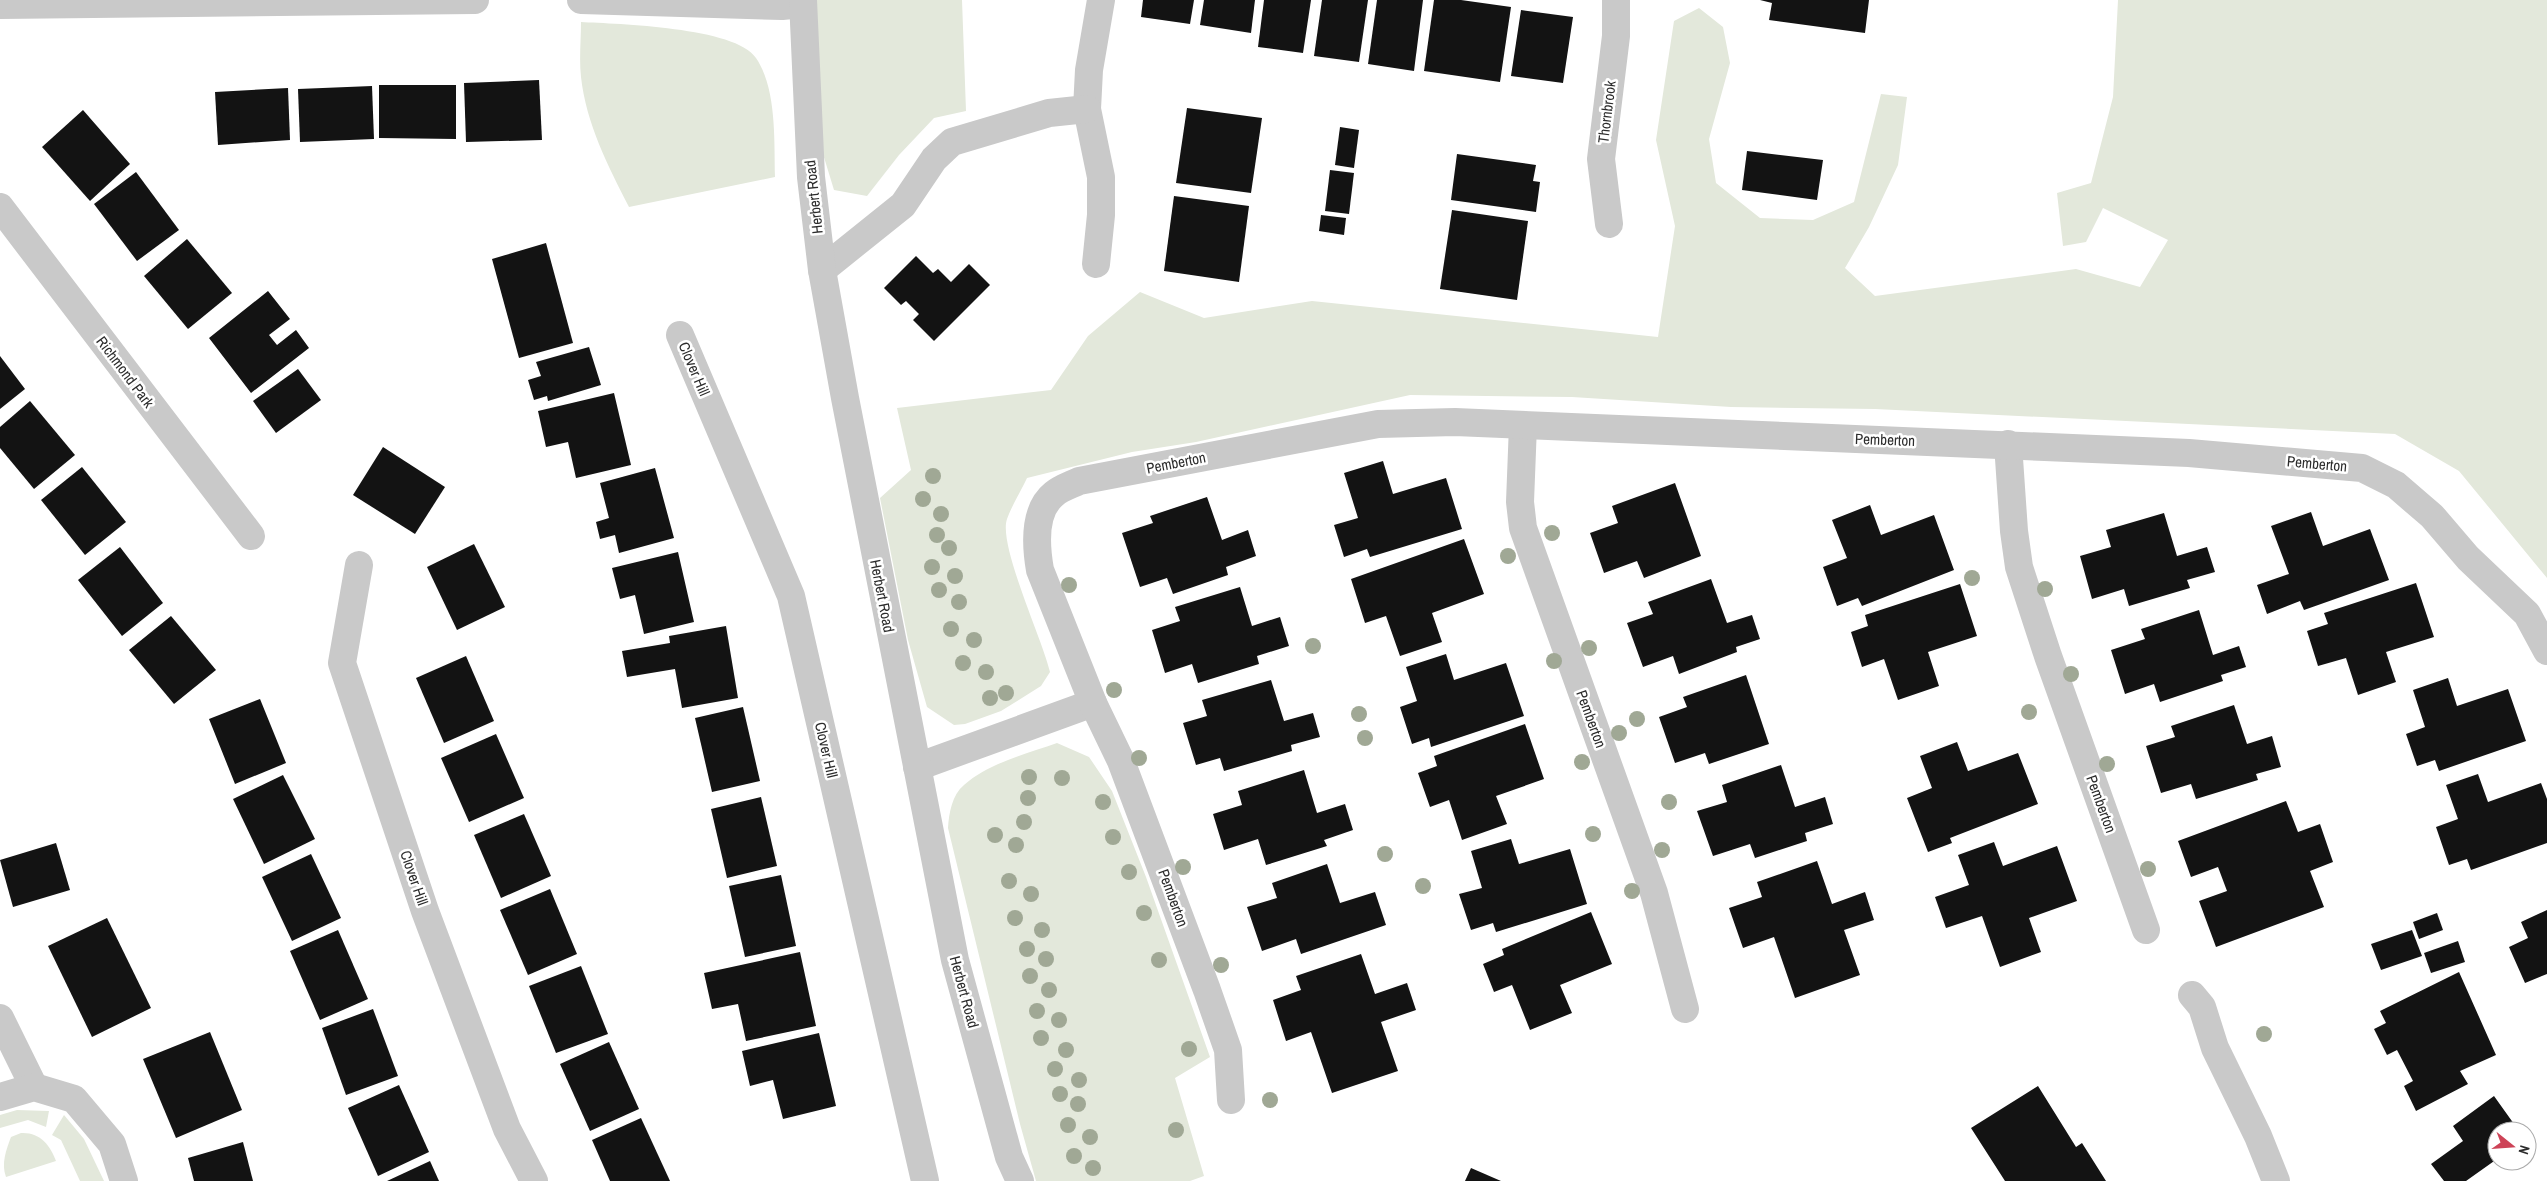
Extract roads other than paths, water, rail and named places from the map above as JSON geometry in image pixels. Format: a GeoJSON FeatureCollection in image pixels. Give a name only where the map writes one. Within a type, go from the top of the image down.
{"type":"FeatureCollection","features":[{"type":"Feature","properties":{"kind":"street"},"geometry":{"type":"LineString","coordinates":[[0,5],[475,0]]}},
{"type":"Feature","properties":{"kind":"street"},"geometry":{"type":"LineString","coordinates":[[581,0],[782,6],[803,2]]}},
{"type":"Feature","properties":{"kind":"street"},"geometry":{"type":"LineString","coordinates":[[1096,264],[1101,215],[1101,177],[1087,109],[1090,70],[1101,0]]}},
{"type":"Feature","properties":{"kind":"street","name":"Thornbrook"},"geometry":{"type":"LineString","coordinates":[[1609,224],[1601,159],[1616,36],[1616,0]]}},
{"type":"Feature","properties":{"kind":"street","name":"Herbert Road"},"geometry":{"type":"LineString","coordinates":[[803,2],[811,177],[822,270],[880,587],[955,960],[1008,1158],[1020,1181]]}},
{"type":"Feature","properties":{"kind":"street"},"geometry":{"type":"LineString","coordinates":[[822,270],[903,205],[934,159],[952,142],[1049,113],[1087,109]]}},
{"type":"Feature","properties":{"kind":"street","name":"Richmond Park"},"geometry":{"type":"LineString","coordinates":[[0,207],[251,536]]}},
{"type":"Feature","properties":{"kind":"street","name":"Clover Hill"},"geometry":{"type":"LineString","coordinates":[[680,335],[791,596],[925,1181]]}},
{"type":"Feature","properties":{"kind":"street","name":"Pemberton"},"geometry":{"type":"LineString","coordinates":[[1231,1100],[1228,1050],[1122,762],[1093,702],[1040,570],[1037,548],[1038,518],[1053,494],[1078,481],[1378,424],[1455,422],[2189,453],[2362,468],[2396,485],[2432,516],[2468,558],[2527,614],[2547,651]]}},
{"type":"Feature","properties":{"kind":"street","name":"Pemberton"},"geometry":{"type":"LineString","coordinates":[[1523,425],[1520,502],[1523,528],[1654,893],[1685,1009]]}},
{"type":"Feature","properties":{"kind":"street","name":"Pemberton"},"geometry":{"type":"LineString","coordinates":[[2008,444],[2014,531],[2019,567],[2048,656],[2146,930]]}},
{"type":"Feature","properties":{"kind":"street","name":"Clover Hill"},"geometry":{"type":"LineString","coordinates":[[359,565],[342,663],[425,911],[507,1129],[534,1181]]}},
{"type":"Feature","properties":{"kind":"street"},"geometry":{"type":"LineString","coordinates":[[917,767],[1093,702]]}},
{"type":"Feature","properties":{"kind":"street"},"geometry":{"type":"LineString","coordinates":[[2192,995],[2202,1007],[2215,1048],[2258,1136],[2276,1181]]}},
{"type":"Feature","properties":{"kind":"street"},"geometry":{"type":"LineString","coordinates":[[0,1018],[34,1087]]}},
{"type":"Feature","properties":{"kind":"street"},"geometry":{"type":"LineString","coordinates":[[0,1097],[34,1087],[74,1099],[112,1144],[124,1181]]}}]}
